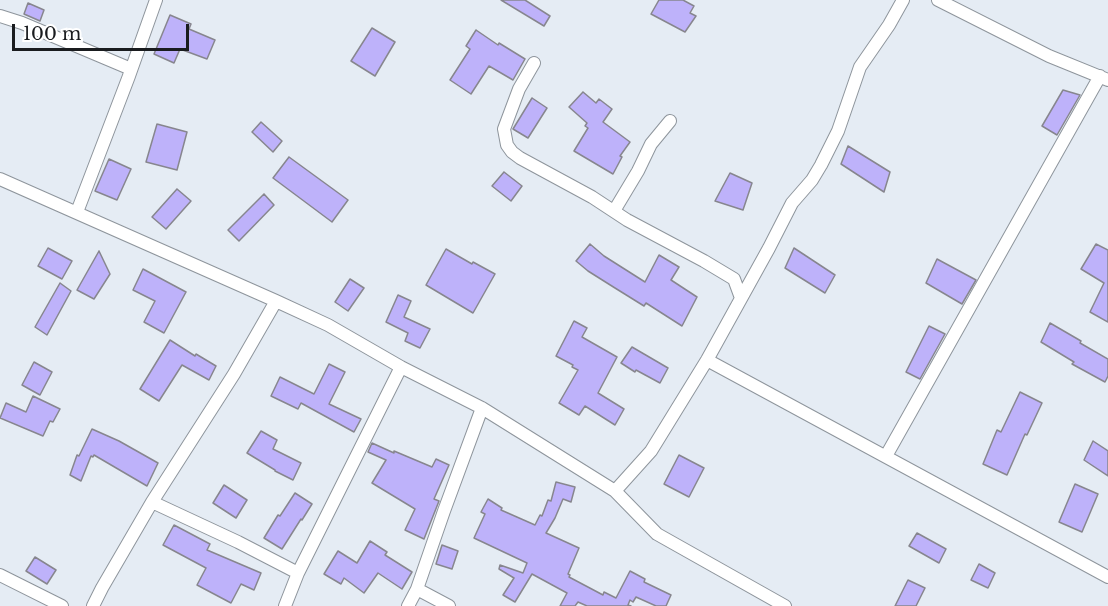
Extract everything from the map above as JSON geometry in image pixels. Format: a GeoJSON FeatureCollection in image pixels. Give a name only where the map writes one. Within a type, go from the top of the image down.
{"type":"FeatureCollection","features":[{"type":"Feature","properties":{"kind":"street"},"geometry":{"type":"LineString","coordinates":[[77,213],[156,0]]}},
{"type":"Feature","properties":{"kind":"street"},"geometry":{"type":"LineString","coordinates":[[615,491],[651,451],[707,360],[792,204],[821,165],[838,131],[860,67],[903,0]]}},
{"type":"Feature","properties":{"kind":"street"},"geometry":{"type":"LineString","coordinates":[[886,456],[1104,79],[1049,56],[938,0]]}},
{"type":"Feature","properties":{"kind":"street"},"geometry":{"type":"LineString","coordinates":[[0,16],[132,69]]}},
{"type":"Feature","properties":{"kind":"street"},"geometry":{"type":"LineString","coordinates":[[534,63],[519,89],[504,129],[507,145],[520,158],[734,279],[741,298]]}},
{"type":"Feature","properties":{"kind":"street"},"geometry":{"type":"LineString","coordinates":[[614,211],[651,144],[670,121]]}},
{"type":"Feature","properties":{"kind":"street"},"geometry":{"type":"LineString","coordinates":[[0,179],[328,325],[482,408],[615,491],[657,534],[785,606]]}},
{"type":"Feature","properties":{"kind":"street"},"geometry":{"type":"LineString","coordinates":[[93,606],[152,502],[234,374],[276,301]]}},
{"type":"Feature","properties":{"kind":"street"},"geometry":{"type":"LineString","coordinates":[[707,360],[1107,574]]}},
{"type":"Feature","properties":{"kind":"street"},"geometry":{"type":"LineString","coordinates":[[285,606],[298,573],[401,366]]}},
{"type":"Feature","properties":{"kind":"street"},"geometry":{"type":"LineString","coordinates":[[408,606],[417,590],[482,408]]}},
{"type":"Feature","properties":{"kind":"street"},"geometry":{"type":"LineString","coordinates":[[152,502],[298,573]]}},
{"type":"Feature","properties":{"kind":"street"},"geometry":{"type":"LineString","coordinates":[[0,575],[62,606]]}},
{"type":"Feature","properties":{"kind":"street"},"geometry":{"type":"LineString","coordinates":[[417,590],[449,606]]}},
{"type":"Feature","properties":{"kind":"building"},"geometry":{"type":"Polygon","coordinates":[[[501,0],[525,0],[550,16],[544,26],[501,0]]]}},
{"type":"Feature","properties":{"kind":"building"},"geometry":{"type":"Polygon","coordinates":[[[659,0],[683,0],[694,6],[690,13],[696,16],[685,32],[651,14],[659,0]]]}},
{"type":"Feature","properties":{"kind":"building"},"geometry":{"type":"Polygon","coordinates":[[[28,3],[44,10],[40,21],[24,14],[28,3]]]}},
{"type":"Feature","properties":{"kind":"building"},"geometry":{"type":"Polygon","coordinates":[[[170,15],[191,24],[189,29],[215,40],[207,59],[180,49],[174,63],[154,54],[170,15]]]}},
{"type":"Feature","properties":{"kind":"building"},"geometry":{"type":"Polygon","coordinates":[[[372,28],[395,42],[375,76],[351,61],[372,28]]]}},
{"type":"Feature","properties":{"kind":"building"},"geometry":{"type":"Polygon","coordinates":[[[476,30],[525,59],[513,80],[489,66],[471,94],[450,80],[470,49],[466,46],[476,30]]]}},
{"type":"Feature","properties":{"kind":"building"},"geometry":{"type":"Polygon","coordinates":[[[1063,90],[1080,95],[1057,135],[1042,126],[1063,90]]]}},
{"type":"Feature","properties":{"kind":"building"},"geometry":{"type":"Polygon","coordinates":[[[583,92],[596,103],[599,99],[612,109],[603,122],[630,142],[620,156],[622,157],[613,174],[574,151],[588,128],[585,126],[587,123],[569,107],[583,92]]]}},
{"type":"Feature","properties":{"kind":"building"},"geometry":{"type":"Polygon","coordinates":[[[532,98],[547,108],[528,138],[513,129],[532,98]]]}},
{"type":"Feature","properties":{"kind":"building"},"geometry":{"type":"Polygon","coordinates":[[[261,122],[282,141],[273,152],[252,132],[261,122]]]}},
{"type":"Feature","properties":{"kind":"building"},"geometry":{"type":"Polygon","coordinates":[[[157,124],[187,132],[177,170],[146,162],[157,124]]]}},
{"type":"Feature","properties":{"kind":"building"},"geometry":{"type":"Polygon","coordinates":[[[848,146],[890,172],[884,192],[841,164],[848,146]]]}},
{"type":"Feature","properties":{"kind":"building"},"geometry":{"type":"Polygon","coordinates":[[[289,157],[348,200],[332,222],[273,178],[289,157]]]}},
{"type":"Feature","properties":{"kind":"building"},"geometry":{"type":"Polygon","coordinates":[[[109,159],[131,169],[117,200],[95,191],[109,159]]]}},
{"type":"Feature","properties":{"kind":"building"},"geometry":{"type":"Polygon","coordinates":[[[504,172],[522,186],[511,201],[492,186],[504,172]]]}},
{"type":"Feature","properties":{"kind":"building"},"geometry":{"type":"Polygon","coordinates":[[[730,173],[752,183],[743,210],[715,201],[730,173]]]}},
{"type":"Feature","properties":{"kind":"building"},"geometry":{"type":"Polygon","coordinates":[[[177,189],[191,201],[166,229],[152,217],[177,189]]]}},
{"type":"Feature","properties":{"kind":"building"},"geometry":{"type":"Polygon","coordinates":[[[264,194],[274,205],[239,241],[228,230],[264,194]]]}},
{"type":"Feature","properties":{"kind":"building"},"geometry":{"type":"Polygon","coordinates":[[[590,244],[604,256],[645,282],[659,255],[679,267],[671,280],[697,297],[682,326],[646,303],[644,306],[576,261],[590,244]]]}},
{"type":"Feature","properties":{"kind":"building"},"geometry":{"type":"Polygon","coordinates":[[[1096,244],[1108,250],[1108,322],[1090,312],[1104,283],[1081,269],[1096,244]]]}},
{"type":"Feature","properties":{"kind":"building"},"geometry":{"type":"Polygon","coordinates":[[[48,248],[72,261],[62,279],[38,266],[48,248]]]}},
{"type":"Feature","properties":{"kind":"building"},"geometry":{"type":"Polygon","coordinates":[[[794,248],[835,275],[825,293],[785,268],[794,248]]]}},
{"type":"Feature","properties":{"kind":"building"},"geometry":{"type":"Polygon","coordinates":[[[446,249],[495,274],[473,313],[426,285],[446,249]]]}},
{"type":"Feature","properties":{"kind":"building"},"geometry":{"type":"Polygon","coordinates":[[[99,251],[110,274],[94,299],[77,290],[99,251]]]}},
{"type":"Feature","properties":{"kind":"building"},"geometry":{"type":"Polygon","coordinates":[[[937,259],[976,280],[962,304],[926,283],[937,259]]]}},
{"type":"Feature","properties":{"kind":"building"},"geometry":{"type":"Polygon","coordinates":[[[143,269],[186,292],[164,333],[144,322],[155,301],[133,290],[143,269]]]}},
{"type":"Feature","properties":{"kind":"building"},"geometry":{"type":"Polygon","coordinates":[[[350,279],[364,288],[348,311],[335,302],[350,279]]]}},
{"type":"Feature","properties":{"kind":"building"},"geometry":{"type":"Polygon","coordinates":[[[60,283],[71,291],[47,335],[35,327],[60,283]]]}},
{"type":"Feature","properties":{"kind":"building"},"geometry":{"type":"Polygon","coordinates":[[[398,295],[411,301],[404,317],[430,329],[420,348],[405,341],[408,333],[386,322],[398,295]]]}},
{"type":"Feature","properties":{"kind":"building"},"geometry":{"type":"Polygon","coordinates":[[[574,321],[587,328],[582,337],[617,357],[598,393],[624,409],[615,425],[585,406],[579,415],[559,403],[578,370],[556,356],[574,321]]]}},
{"type":"Feature","properties":{"kind":"building"},"geometry":{"type":"Polygon","coordinates":[[[1050,323],[1108,359],[1108,376],[1105,382],[1072,364],[1074,362],[1041,342],[1050,323]]]}},
{"type":"Feature","properties":{"kind":"building"},"geometry":{"type":"Polygon","coordinates":[[[929,326],[945,334],[920,379],[906,372],[929,326]]]}},
{"type":"Feature","properties":{"kind":"building"},"geometry":{"type":"Polygon","coordinates":[[[170,340],[216,366],[209,380],[182,365],[159,401],[140,389],[170,340]]]}},
{"type":"Feature","properties":{"kind":"building"},"geometry":{"type":"Polygon","coordinates":[[[632,347],[668,368],[660,383],[621,363],[632,347]]]}},
{"type":"Feature","properties":{"kind":"building"},"geometry":{"type":"Polygon","coordinates":[[[34,362],[52,372],[40,395],[22,385],[34,362]]]}},
{"type":"Feature","properties":{"kind":"building"},"geometry":{"type":"Polygon","coordinates":[[[329,364],[345,372],[329,404],[361,419],[354,432],[301,403],[298,409],[271,396],[280,377],[314,394],[329,364]]]}},
{"type":"Feature","properties":{"kind":"building"},"geometry":{"type":"Polygon","coordinates":[[[1020,392],[1042,403],[1007,475],[983,464],[997,430],[1001,432],[1020,392]]]}},
{"type":"Feature","properties":{"kind":"building"},"geometry":{"type":"Polygon","coordinates":[[[33,396],[60,409],[53,422],[50,421],[43,436],[0,418],[6,403],[26,412],[33,396]]]}},
{"type":"Feature","properties":{"kind":"building"},"geometry":{"type":"Polygon","coordinates":[[[92,429],[158,463],[147,486],[94,455],[91,456],[81,481],[70,475],[77,455],[79,456],[92,429]]]}},
{"type":"Feature","properties":{"kind":"building"},"geometry":{"type":"Polygon","coordinates":[[[261,431],[277,440],[273,449],[301,463],[293,480],[247,453],[261,431]]]}},
{"type":"Feature","properties":{"kind":"building"},"geometry":{"type":"Polygon","coordinates":[[[1093,441],[1108,451],[1108,476],[1084,460],[1093,441]]]}},
{"type":"Feature","properties":{"kind":"building"},"geometry":{"type":"Polygon","coordinates":[[[372,443],[432,467],[436,459],[449,465],[434,499],[439,501],[424,539],[405,530],[415,509],[372,483],[386,460],[368,452],[372,443]]]}},
{"type":"Feature","properties":{"kind":"building"},"geometry":{"type":"Polygon","coordinates":[[[679,455],[704,468],[689,497],[664,484],[679,455]]]}},
{"type":"Feature","properties":{"kind":"building"},"geometry":{"type":"Polygon","coordinates":[[[556,482],[575,487],[571,502],[563,499],[546,533],[579,548],[568,574],[569,577],[603,595],[604,592],[616,598],[630,571],[645,579],[644,582],[671,595],[666,606],[656,606],[636,597],[633,602],[630,600],[628,605],[631,606],[587,606],[578,602],[575,606],[560,606],[567,593],[532,574],[515,602],[503,595],[514,578],[499,569],[500,565],[523,573],[527,563],[474,538],[485,514],[481,512],[488,499],[502,508],[501,510],[535,525],[540,515],[542,516],[548,500],[551,501],[556,482]]]}},
{"type":"Feature","properties":{"kind":"building"},"geometry":{"type":"Polygon","coordinates":[[[1075,484],[1098,494],[1082,532],[1059,522],[1075,484]]]}},
{"type":"Feature","properties":{"kind":"building"},"geometry":{"type":"Polygon","coordinates":[[[224,485],[247,500],[236,518],[213,503],[224,485]]]}},
{"type":"Feature","properties":{"kind":"building"},"geometry":{"type":"Polygon","coordinates":[[[295,493],[312,504],[282,549],[264,538],[295,493]]]}},
{"type":"Feature","properties":{"kind":"building"},"geometry":{"type":"Polygon","coordinates":[[[174,525],[210,544],[207,550],[261,573],[254,590],[241,584],[231,603],[197,585],[206,568],[163,545],[174,525]]]}},
{"type":"Feature","properties":{"kind":"building"},"geometry":{"type":"Polygon","coordinates":[[[917,533],[946,549],[939,563],[909,546],[917,533]]]}},
{"type":"Feature","properties":{"kind":"building"},"geometry":{"type":"Polygon","coordinates":[[[370,541],[387,552],[385,555],[412,572],[402,589],[378,573],[364,593],[344,578],[341,584],[324,574],[338,551],[357,563],[370,541]]]}},
{"type":"Feature","properties":{"kind":"building"},"geometry":{"type":"Polygon","coordinates":[[[442,545],[458,551],[452,569],[436,564],[442,545]]]}},
{"type":"Feature","properties":{"kind":"building"},"geometry":{"type":"Polygon","coordinates":[[[35,557],[56,570],[47,584],[26,571],[35,557]]]}},
{"type":"Feature","properties":{"kind":"building"},"geometry":{"type":"Polygon","coordinates":[[[979,564],[995,573],[988,588],[971,580],[979,564]]]}},
{"type":"Feature","properties":{"kind":"building"},"geometry":{"type":"Polygon","coordinates":[[[908,580],[925,588],[916,606],[895,606],[908,580]]]}}]}
